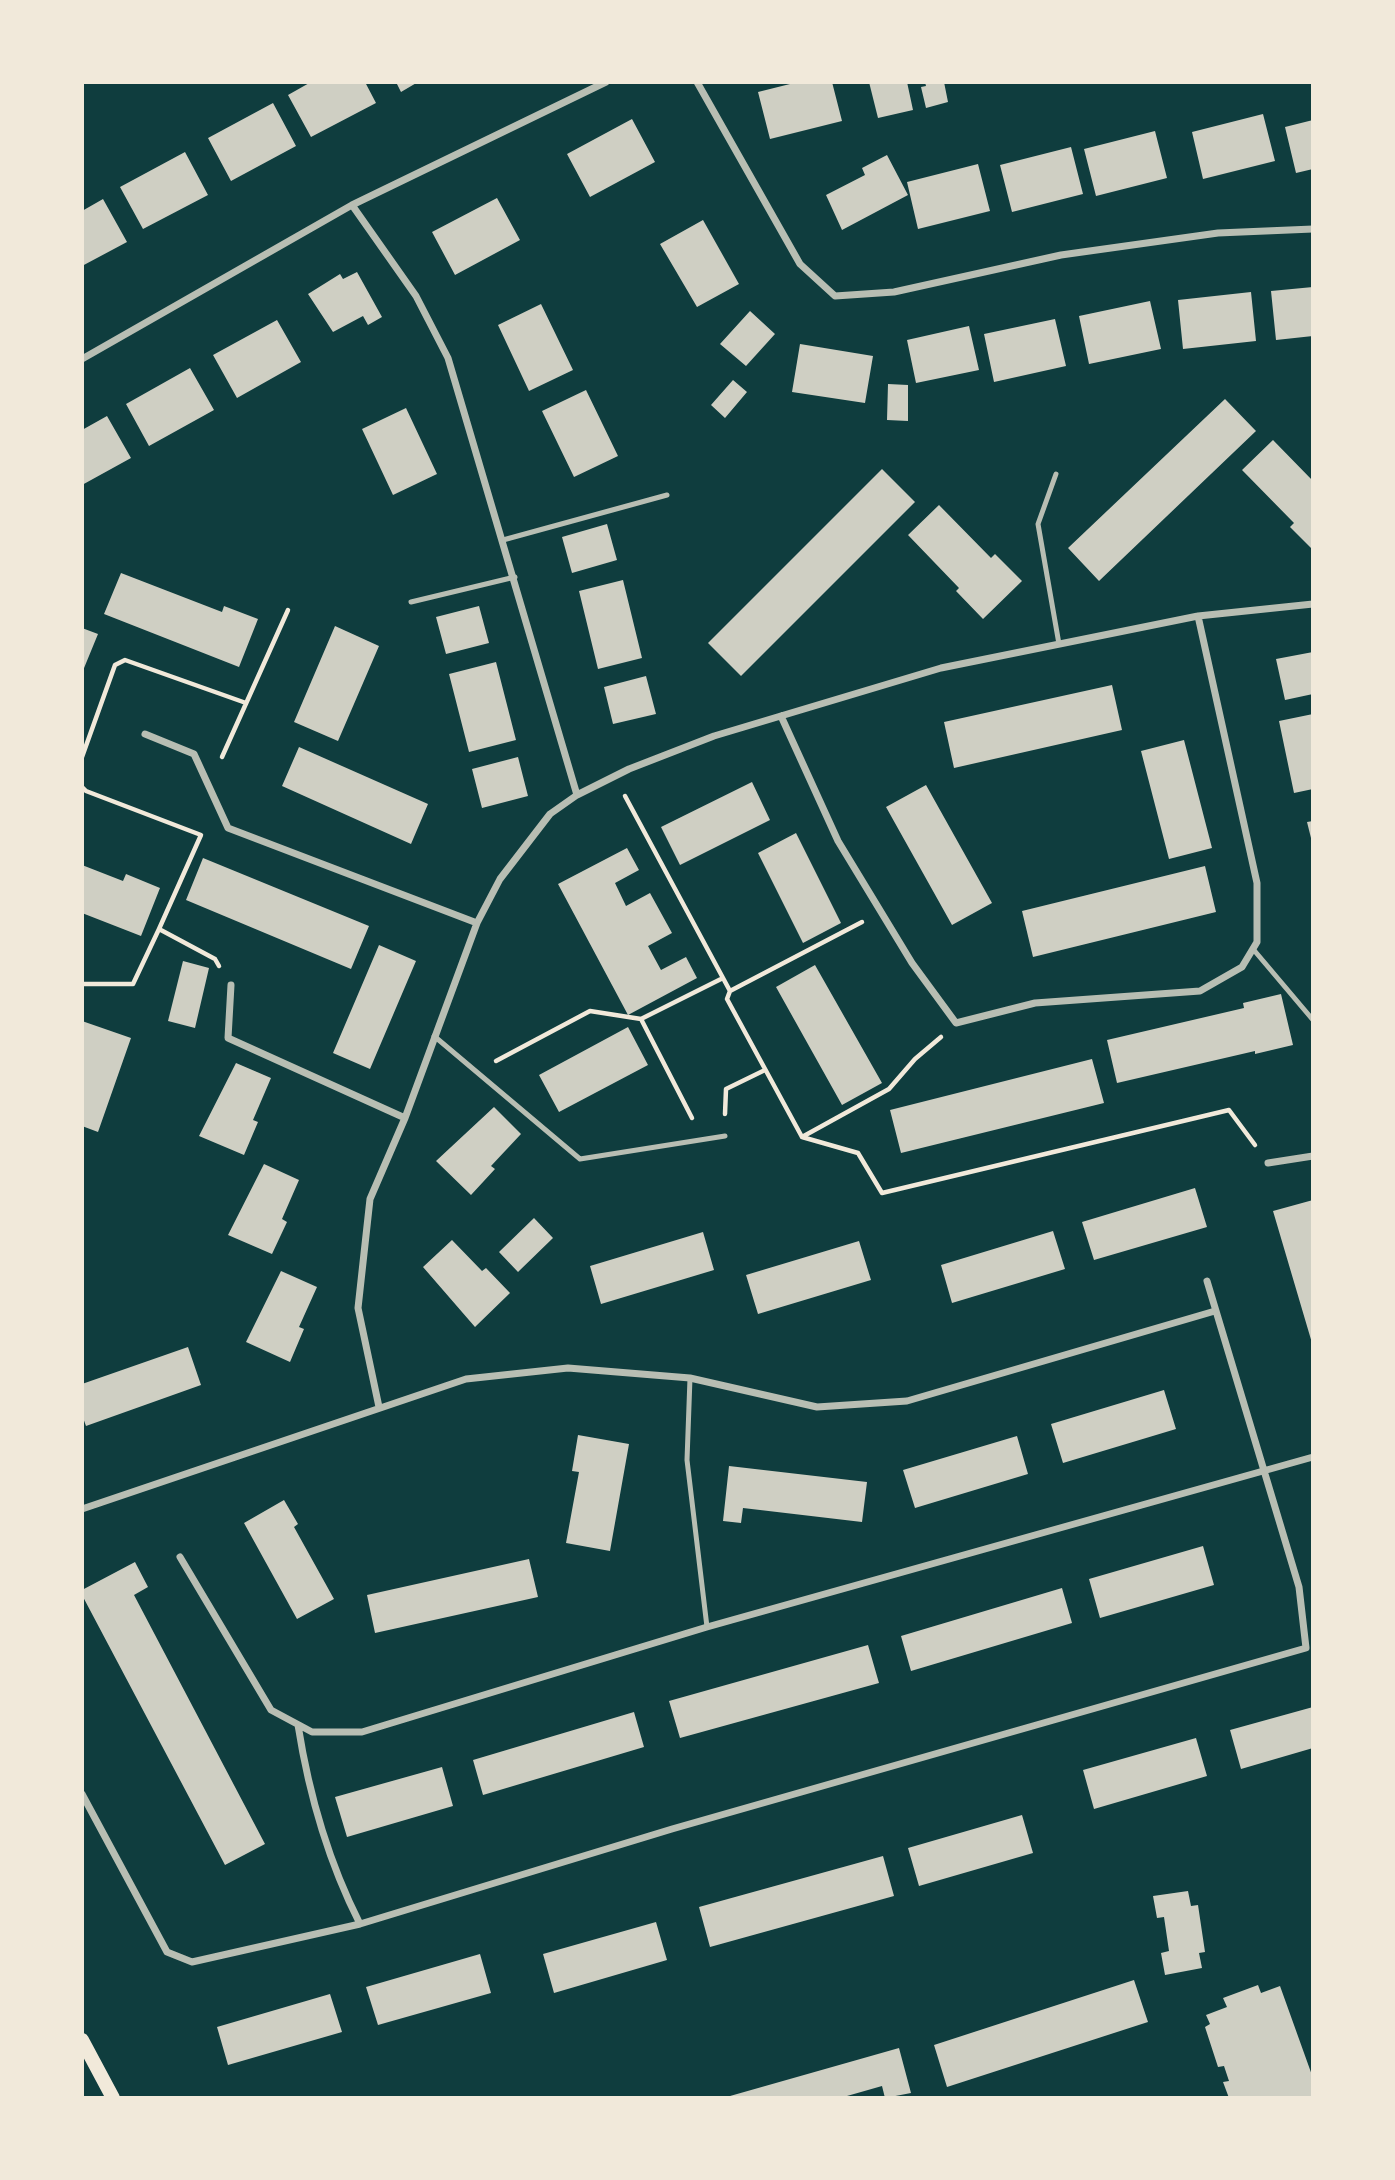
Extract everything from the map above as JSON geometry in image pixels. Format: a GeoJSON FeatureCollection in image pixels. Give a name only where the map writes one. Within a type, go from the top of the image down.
{"type":"FeatureCollection","features":[{"type":"Feature","properties":{"kind":"main road"},"geometry":{"type":"LineString","coordinates":[[82,2040],[113,2098]]}},
{"type":"Feature","properties":{"kind":"street"},"geometry":{"type":"LineString","coordinates":[[82,359],[352,205],[606,82]]}},
{"type":"Feature","properties":{"kind":"street"},"geometry":{"type":"LineString","coordinates":[[696,82],[800,264],[835,296],[894,292],[1061,255],[1218,233],[1313,229]]}},
{"type":"Feature","properties":{"kind":"street"},"geometry":{"type":"LineString","coordinates":[[352,205],[416,296],[448,358],[515,577],[577,795]]}},
{"type":"Feature","properties":{"kind":"street"},"geometry":{"type":"LineString","coordinates":[[379,1406],[358,1308],[370,1199],[405,1118],[477,923],[500,879],[550,814],[577,795],[615,776],[714,736],[941,668],[1198,616],[1313,604]]}},
{"type":"Feature","properties":{"kind":"street"},"geometry":{"type":"LineString","coordinates":[[781,716],[838,841],[912,963],[956,1023],[1035,1003],[1200,991],[1242,967],[1257,942],[1256,883],[1198,616]]}},
{"type":"Feature","properties":{"kind":"street"},"geometry":{"type":"LineString","coordinates":[[145,734],[194,754],[228,828],[477,923]]}},
{"type":"Feature","properties":{"kind":"street"},"geometry":{"type":"LineString","coordinates":[[231,985],[228,1038],[405,1118]]}},
{"type":"Feature","properties":{"kind":"street"},"geometry":{"type":"LineString","coordinates":[[1268,1163],[1313,1156]]}},
{"type":"Feature","properties":{"kind":"street"},"geometry":{"type":"LineString","coordinates":[[82,1794],[167,1952],[192,1962],[360,1924],[672,1829],[1306,1648],[1299,1587],[1207,1281]]}},
{"type":"Feature","properties":{"kind":"street"},"geometry":{"type":"LineString","coordinates":[[82,1509],[379,1406],[466,1379],[568,1368],[690,1378],[817,1407],[907,1401],[1216,1311]]}},
{"type":"Feature","properties":{"kind":"street"},"geometry":{"type":"LineString","coordinates":[[180,1557],[271,1710],[312,1732],[362,1732],[707,1627],[1313,1457]]}},
{"type":"Feature","properties":{"kind":"street"},"geometry":{"type":"LineString","coordinates":[[298,1725],[306,1774],[325,1841],[360,1924]]}},
{"type":"Feature","properties":{"kind":"lane"},"geometry":{"type":"LineString","coordinates":[[1056,474],[1038,524],[1059,644]]}},
{"type":"Feature","properties":{"kind":"lane"},"geometry":{"type":"LineString","coordinates":[[503,540],[667,495]]}},
{"type":"Feature","properties":{"kind":"lane"},"geometry":{"type":"LineString","coordinates":[[411,602],[515,577]]}},
{"type":"Feature","properties":{"kind":"lane"},"geometry":{"type":"LineString","coordinates":[[1253,949],[1313,1020]]}},
{"type":"Feature","properties":{"kind":"lane"},"geometry":{"type":"LineString","coordinates":[[434,1036],[580,1159],[725,1136]]}},
{"type":"Feature","properties":{"kind":"lane"},"geometry":{"type":"LineString","coordinates":[[690,1378],[687,1460],[707,1627]]}},
{"type":"Feature","properties":{"kind":"path"},"geometry":{"type":"LineString","coordinates":[[209,786],[288,610]]}},
{"type":"Feature","properties":{"kind":"path"},"geometry":{"type":"LineString","coordinates":[[82,757],[116,665],[125,660],[246,703]]}},
{"type":"Feature","properties":{"kind":"path"},"geometry":{"type":"LineString","coordinates":[[615,776],[730,991]]}},
{"type":"Feature","properties":{"kind":"path"},"geometry":{"type":"LineString","coordinates":[[82,787],[86,791],[201,835],[228,828]]}},
{"type":"Feature","properties":{"kind":"path"},"geometry":{"type":"LineString","coordinates":[[82,984],[133,984],[201,835]]}},
{"type":"Feature","properties":{"kind":"path"},"geometry":{"type":"LineString","coordinates":[[881,912],[730,991],[727,999],[802,1137],[858,1153],[882,1194],[1229,1110],[1268,1163]]}},
{"type":"Feature","properties":{"kind":"path"},"geometry":{"type":"LineString","coordinates":[[159,929],[215,959],[231,985]]}},
{"type":"Feature","properties":{"kind":"path"},"geometry":{"type":"LineString","coordinates":[[477,1072],[590,1011],[641,1019],[723,978]]}},
{"type":"Feature","properties":{"kind":"path"},"geometry":{"type":"LineString","coordinates":[[641,1019],[703,1139]]}},
{"type":"Feature","properties":{"kind":"path"},"geometry":{"type":"LineString","coordinates":[[802,1137],[890,1089],[915,1059],[956,1023]]}},
{"type":"Feature","properties":{"kind":"path"},"geometry":{"type":"LineString","coordinates":[[725,1136],[726,1088],[765,1070]]}},
{"type":"Feature","properties":{"kind":"building"},"geometry":{"type":"Polygon","coordinates":[[[311,82],[365,82],[376,103],[311,137],[288,95],[311,82]]]}},
{"type":"Feature","properties":{"kind":"building"},"geometry":{"type":"Polygon","coordinates":[[[396,82],[418,82],[401,92],[396,82]]]}},
{"type":"Feature","properties":{"kind":"building"},"geometry":{"type":"Polygon","coordinates":[[[798,82],[832,82],[842,121],[770,139],[758,92],[798,82]]]}},
{"type":"Feature","properties":{"kind":"building"},"geometry":{"type":"Polygon","coordinates":[[[869,82],[907,82],[913,110],[878,118],[869,82]]]}},
{"type":"Feature","properties":{"kind":"building"},"geometry":{"type":"Polygon","coordinates":[[[925,82],[944,82],[948,102],[926,108],[921,87],[926,86],[925,82]]]}},
{"type":"Feature","properties":{"kind":"building"},"geometry":{"type":"Polygon","coordinates":[[[273,103],[296,146],[231,181],[208,138],[273,103]]]}},
{"type":"Feature","properties":{"kind":"building"},"geometry":{"type":"Polygon","coordinates":[[[1263,114],[1275,161],[1203,179],[1192,132],[1263,114]]]}},
{"type":"Feature","properties":{"kind":"building"},"geometry":{"type":"Polygon","coordinates":[[[632,119],[655,162],[590,197],[567,154],[632,119]]]}},
{"type":"Feature","properties":{"kind":"building"},"geometry":{"type":"Polygon","coordinates":[[[1313,120],[1313,169],[1296,173],[1285,127],[1313,120]]]}},
{"type":"Feature","properties":{"kind":"building"},"geometry":{"type":"Polygon","coordinates":[[[1155,131],[1167,178],[1096,196],[1084,149],[1155,131]]]}},
{"type":"Feature","properties":{"kind":"building"},"geometry":{"type":"Polygon","coordinates":[[[1071,147],[1083,194],[1012,212],[1000,165],[1071,147]]]}},
{"type":"Feature","properties":{"kind":"building"},"geometry":{"type":"Polygon","coordinates":[[[185,152],[208,195],[143,229],[120,187],[185,152]]]}},
{"type":"Feature","properties":{"kind":"building"},"geometry":{"type":"Polygon","coordinates":[[[887,155],[908,195],[842,230],[826,195],[865,175],[862,168],[887,155]]]}},
{"type":"Feature","properties":{"kind":"building"},"geometry":{"type":"Polygon","coordinates":[[[978,164],[990,211],[918,229],[907,182],[978,164]]]}},
{"type":"Feature","properties":{"kind":"building"},"geometry":{"type":"Polygon","coordinates":[[[497,198],[520,240],[455,275],[432,232],[497,198]]]}},
{"type":"Feature","properties":{"kind":"building"},"geometry":{"type":"Polygon","coordinates":[[[103,199],[127,242],[82,266],[82,211],[103,199]]]}},
{"type":"Feature","properties":{"kind":"building"},"geometry":{"type":"Polygon","coordinates":[[[703,220],[739,284],[697,307],[660,244],[703,220]]]}},
{"type":"Feature","properties":{"kind":"building"},"geometry":{"type":"Polygon","coordinates":[[[357,272],[382,317],[368,325],[363,316],[333,332],[308,294],[340,274],[343,279],[357,272]]]}},
{"type":"Feature","properties":{"kind":"building"},"geometry":{"type":"Polygon","coordinates":[[[1313,287],[1313,336],[1276,340],[1271,291],[1313,287]]]}},
{"type":"Feature","properties":{"kind":"building"},"geometry":{"type":"Polygon","coordinates":[[[1251,292],[1256,341],[1183,349],[1178,300],[1251,292]]]}},
{"type":"Feature","properties":{"kind":"building"},"geometry":{"type":"Polygon","coordinates":[[[1150,301],[1161,349],[1089,364],[1079,316],[1150,301]]]}},
{"type":"Feature","properties":{"kind":"building"},"geometry":{"type":"Polygon","coordinates":[[[541,304],[573,370],[529,391],[498,325],[541,304]]]}},
{"type":"Feature","properties":{"kind":"building"},"geometry":{"type":"Polygon","coordinates":[[[750,311],[775,334],[746,366],[720,344],[750,311]]]}},
{"type":"Feature","properties":{"kind":"building"},"geometry":{"type":"Polygon","coordinates":[[[1055,319],[1066,366],[994,382],[984,334],[1055,319]]]}},
{"type":"Feature","properties":{"kind":"building"},"geometry":{"type":"Polygon","coordinates":[[[277,320],[301,362],[237,398],[213,355],[277,320]]]}},
{"type":"Feature","properties":{"kind":"building"},"geometry":{"type":"Polygon","coordinates":[[[969,326],[979,370],[916,383],[907,340],[969,326]]]}},
{"type":"Feature","properties":{"kind":"building"},"geometry":{"type":"Polygon","coordinates":[[[800,344],[873,356],[865,403],[792,392],[800,344]]]}},
{"type":"Feature","properties":{"kind":"building"},"geometry":{"type":"Polygon","coordinates":[[[190,368],[214,410],[149,446],[126,404],[190,368]]]}},
{"type":"Feature","properties":{"kind":"building"},"geometry":{"type":"Polygon","coordinates":[[[733,380],[747,392],[725,418],[711,405],[733,380]]]}},
{"type":"Feature","properties":{"kind":"building"},"geometry":{"type":"Polygon","coordinates":[[[888,384],[908,385],[908,421],[887,420],[888,384]]]}},
{"type":"Feature","properties":{"kind":"building"},"geometry":{"type":"Polygon","coordinates":[[[586,390],[618,456],[574,477],[542,411],[586,390]]]}},
{"type":"Feature","properties":{"kind":"building"},"geometry":{"type":"Polygon","coordinates":[[[1225,399],[1256,431],[1099,581],[1068,548],[1225,399]]]}},
{"type":"Feature","properties":{"kind":"building"},"geometry":{"type":"Polygon","coordinates":[[[406,408],[437,474],[393,495],[362,429],[406,408]]]}},
{"type":"Feature","properties":{"kind":"building"},"geometry":{"type":"Polygon","coordinates":[[[107,416],[131,458],[82,485],[82,430],[107,416]]]}},
{"type":"Feature","properties":{"kind":"building"},"geometry":{"type":"Polygon","coordinates":[[[1273,440],[1313,481],[1313,550],[1290,527],[1294,523],[1242,470],[1273,440]]]}},
{"type":"Feature","properties":{"kind":"building"},"geometry":{"type":"Polygon","coordinates":[[[882,469],[915,502],[741,676],[708,643],[882,469]]]}},
{"type":"Feature","properties":{"kind":"building"},"geometry":{"type":"Polygon","coordinates":[[[939,505],[991,558],[995,554],[1022,581],[983,619],[956,591],[959,588],[908,535],[939,505]]]}},
{"type":"Feature","properties":{"kind":"building"},"geometry":{"type":"Polygon","coordinates":[[[607,524],[617,560],[572,573],[562,537],[607,524]]]}},
{"type":"Feature","properties":{"kind":"building"},"geometry":{"type":"Polygon","coordinates":[[[121,573],[222,612],[224,606],[258,619],[239,667],[104,614],[121,573]]]}},
{"type":"Feature","properties":{"kind":"building"},"geometry":{"type":"Polygon","coordinates":[[[623,580],[642,658],[598,669],[579,591],[623,580]]]}},
{"type":"Feature","properties":{"kind":"building"},"geometry":{"type":"Polygon","coordinates":[[[479,606],[489,643],[446,654],[436,617],[479,606]]]}},
{"type":"Feature","properties":{"kind":"building"},"geometry":{"type":"Polygon","coordinates":[[[335,626],[379,646],[338,741],[294,722],[335,626]]]}},
{"type":"Feature","properties":{"kind":"building"},"geometry":{"type":"Polygon","coordinates":[[[82,628],[98,634],[82,673],[82,628]]]}},
{"type":"Feature","properties":{"kind":"building"},"geometry":{"type":"Polygon","coordinates":[[[1313,652],[1313,694],[1285,700],[1276,659],[1313,652]]]}},
{"type":"Feature","properties":{"kind":"building"},"geometry":{"type":"Polygon","coordinates":[[[496,662],[516,740],[469,752],[449,674],[496,662]]]}},
{"type":"Feature","properties":{"kind":"building"},"geometry":{"type":"Polygon","coordinates":[[[646,676],[656,714],[613,724],[604,687],[646,676]]]}},
{"type":"Feature","properties":{"kind":"building"},"geometry":{"type":"Polygon","coordinates":[[[1112,685],[1122,730],[954,768],[944,722],[1112,685]]]}},
{"type":"Feature","properties":{"kind":"building"},"geometry":{"type":"Polygon","coordinates":[[[1313,714],[1313,789],[1294,793],[1279,721],[1313,714]]]}},
{"type":"Feature","properties":{"kind":"building"},"geometry":{"type":"Polygon","coordinates":[[[1184,740],[1212,848],[1169,859],[1141,751],[1184,740]]]}},
{"type":"Feature","properties":{"kind":"building"},"geometry":{"type":"Polygon","coordinates":[[[299,747],[428,804],[411,844],[282,786],[299,747]]]}},
{"type":"Feature","properties":{"kind":"building"},"geometry":{"type":"Polygon","coordinates":[[[518,757],[528,796],[482,808],[472,769],[518,757]]]}},
{"type":"Feature","properties":{"kind":"building"},"geometry":{"type":"Polygon","coordinates":[[[752,782],[770,820],[680,865],[661,827],[752,782]]]}},
{"type":"Feature","properties":{"kind":"building"},"geometry":{"type":"Polygon","coordinates":[[[926,785],[992,903],[952,925],[886,807],[926,785]]]}},
{"type":"Feature","properties":{"kind":"building"},"geometry":{"type":"Polygon","coordinates":[[[1313,821],[1313,842],[1312,842],[1307,822],[1313,821]]]}},
{"type":"Feature","properties":{"kind":"building"},"geometry":{"type":"Polygon","coordinates":[[[796,833],[841,923],[803,943],[758,853],[796,833]]]}},
{"type":"Feature","properties":{"kind":"building"},"geometry":{"type":"Polygon","coordinates":[[[627,848],[639,870],[615,883],[626,906],[650,893],[672,933],[648,946],[661,970],[686,957],[697,978],[628,1015],[558,884],[627,848]]]}},
{"type":"Feature","properties":{"kind":"building"},"geometry":{"type":"Polygon","coordinates":[[[203,858],[369,926],[351,969],[186,900],[203,858]]]}},
{"type":"Feature","properties":{"kind":"building"},"geometry":{"type":"Polygon","coordinates":[[[82,865],[123,881],[126,874],[160,888],[141,936],[82,913],[82,865]]]}},
{"type":"Feature","properties":{"kind":"building"},"geometry":{"type":"Polygon","coordinates":[[[1205,866],[1216,912],[1033,957],[1022,911],[1205,866]]]}},
{"type":"Feature","properties":{"kind":"building"},"geometry":{"type":"Polygon","coordinates":[[[379,945],[416,961],[370,1069],[333,1053],[379,945]]]}},
{"type":"Feature","properties":{"kind":"building"},"geometry":{"type":"Polygon","coordinates":[[[183,961],[209,968],[195,1028],[168,1021],[183,961]]]}},
{"type":"Feature","properties":{"kind":"building"},"geometry":{"type":"Polygon","coordinates":[[[815,965],[882,1083],[842,1105],[776,987],[815,965]]]}},
{"type":"Feature","properties":{"kind":"building"},"geometry":{"type":"Polygon","coordinates":[[[1281,994],[1293,1045],[1255,1054],[1255,1051],[1117,1083],[1107,1040],[1244,1008],[1243,1003],[1281,994]]]}},
{"type":"Feature","properties":{"kind":"building"},"geometry":{"type":"Polygon","coordinates":[[[82,1021],[131,1038],[98,1132],[82,1126],[82,1021]]]}},
{"type":"Feature","properties":{"kind":"building"},"geometry":{"type":"Polygon","coordinates":[[[628,1027],[648,1065],[559,1112],[539,1075],[628,1027]]]}},
{"type":"Feature","properties":{"kind":"building"},"geometry":{"type":"Polygon","coordinates":[[[1092,1059],[1104,1103],[901,1153],[890,1110],[1092,1059]]]}},
{"type":"Feature","properties":{"kind":"building"},"geometry":{"type":"Polygon","coordinates":[[[236,1063],[271,1078],[253,1120],[258,1122],[244,1155],[199,1136],[236,1063]]]}},
{"type":"Feature","properties":{"kind":"building"},"geometry":{"type":"Polygon","coordinates":[[[494,1107],[521,1134],[491,1166],[495,1169],[471,1195],[436,1161],[494,1107]]]}},
{"type":"Feature","properties":{"kind":"building"},"geometry":{"type":"Polygon","coordinates":[[[264,1164],[299,1180],[282,1219],[287,1222],[272,1254],[228,1235],[264,1164]]]}},
{"type":"Feature","properties":{"kind":"building"},"geometry":{"type":"Polygon","coordinates":[[[1195,1188],[1207,1227],[1094,1260],[1082,1222],[1195,1188]]]}},
{"type":"Feature","properties":{"kind":"building"},"geometry":{"type":"Polygon","coordinates":[[[1313,1200],[1313,1343],[1312,1343],[1273,1211],[1313,1200]]]}},
{"type":"Feature","properties":{"kind":"building"},"geometry":{"type":"Polygon","coordinates":[[[534,1218],[553,1238],[518,1272],[499,1252],[534,1218]]]}},
{"type":"Feature","properties":{"kind":"building"},"geometry":{"type":"Polygon","coordinates":[[[1053,1231],[1065,1269],[952,1303],[941,1265],[1053,1231]]]}},
{"type":"Feature","properties":{"kind":"building"},"geometry":{"type":"Polygon","coordinates":[[[703,1232],[714,1270],[601,1304],[590,1266],[703,1232]]]}},
{"type":"Feature","properties":{"kind":"building"},"geometry":{"type":"Polygon","coordinates":[[[452,1240],[482,1271],[486,1268],[510,1293],[475,1327],[423,1267],[452,1240]]]}},
{"type":"Feature","properties":{"kind":"building"},"geometry":{"type":"Polygon","coordinates":[[[859,1241],[871,1280],[758,1314],[746,1275],[859,1241]]]}},
{"type":"Feature","properties":{"kind":"building"},"geometry":{"type":"Polygon","coordinates":[[[281,1271],[317,1287],[299,1327],[304,1329],[290,1362],[246,1342],[281,1271]]]}},
{"type":"Feature","properties":{"kind":"building"},"geometry":{"type":"Polygon","coordinates":[[[188,1347],[201,1385],[86,1426],[82,1415],[82,1384],[188,1347]]]}},
{"type":"Feature","properties":{"kind":"building"},"geometry":{"type":"Polygon","coordinates":[[[1164,1390],[1176,1429],[1063,1463],[1051,1424],[1164,1390]]]}},
{"type":"Feature","properties":{"kind":"building"},"geometry":{"type":"Polygon","coordinates":[[[578,1435],[629,1444],[610,1551],[566,1543],[579,1472],[572,1471],[578,1435]]]}},
{"type":"Feature","properties":{"kind":"building"},"geometry":{"type":"Polygon","coordinates":[[[1017,1436],[1028,1474],[915,1508],[903,1470],[1017,1436]]]}},
{"type":"Feature","properties":{"kind":"building"},"geometry":{"type":"Polygon","coordinates":[[[729,1466],[867,1482],[862,1522],[743,1508],[741,1523],[723,1521],[729,1466]]]}},
{"type":"Feature","properties":{"kind":"building"},"geometry":{"type":"Polygon","coordinates":[[[284,1500],[298,1524],[294,1527],[334,1599],[297,1619],[244,1523],[284,1500]]]}},
{"type":"Feature","properties":{"kind":"building"},"geometry":{"type":"Polygon","coordinates":[[[1203,1546],[1214,1585],[1100,1618],[1089,1579],[1203,1546]]]}},
{"type":"Feature","properties":{"kind":"building"},"geometry":{"type":"Polygon","coordinates":[[[529,1559],[538,1597],[375,1633],[367,1595],[529,1559]]]}},
{"type":"Feature","properties":{"kind":"building"},"geometry":{"type":"Polygon","coordinates":[[[135,1562],[148,1587],[134,1595],[265,1844],[225,1865],[82,1595],[82,1590],[135,1562]]]}},
{"type":"Feature","properties":{"kind":"building"},"geometry":{"type":"Polygon","coordinates":[[[1062,1588],[1072,1623],[911,1671],[901,1636],[1062,1588]]]}},
{"type":"Feature","properties":{"kind":"building"},"geometry":{"type":"Polygon","coordinates":[[[868,1645],[879,1683],[680,1738],[669,1701],[868,1645]]]}},
{"type":"Feature","properties":{"kind":"building"},"geometry":{"type":"Polygon","coordinates":[[[1313,1707],[1313,1748],[1241,1769],[1230,1730],[1313,1707]]]}},
{"type":"Feature","properties":{"kind":"building"},"geometry":{"type":"Polygon","coordinates":[[[634,1712],[644,1747],[483,1795],[473,1760],[634,1712]]]}},
{"type":"Feature","properties":{"kind":"building"},"geometry":{"type":"Polygon","coordinates":[[[1196,1738],[1207,1776],[1094,1809],[1083,1770],[1196,1738]]]}},
{"type":"Feature","properties":{"kind":"building"},"geometry":{"type":"Polygon","coordinates":[[[442,1767],[453,1806],[347,1837],[335,1797],[442,1767]]]}},
{"type":"Feature","properties":{"kind":"building"},"geometry":{"type":"Polygon","coordinates":[[[1022,1815],[1033,1853],[919,1886],[908,1848],[1022,1815]]]}},
{"type":"Feature","properties":{"kind":"building"},"geometry":{"type":"Polygon","coordinates":[[[883,1856],[894,1896],[710,1947],[699,1907],[883,1856]]]}},
{"type":"Feature","properties":{"kind":"building"},"geometry":{"type":"Polygon","coordinates":[[[1188,1891],[1191,1906],[1198,1905],[1205,1952],[1199,1953],[1202,1968],[1165,1975],[1161,1953],[1169,1951],[1164,1917],[1157,1918],[1153,1896],[1188,1891]]]}},
{"type":"Feature","properties":{"kind":"building"},"geometry":{"type":"Polygon","coordinates":[[[656,1922],[667,1960],[554,1993],[543,1954],[656,1922]]]}},
{"type":"Feature","properties":{"kind":"building"},"geometry":{"type":"Polygon","coordinates":[[[480,1954],[491,1993],[378,2025],[366,1987],[480,1954]]]}},
{"type":"Feature","properties":{"kind":"building"},"geometry":{"type":"Polygon","coordinates":[[[1134,1980],[1148,2022],[947,2087],[934,2045],[1134,1980]]]}},
{"type":"Feature","properties":{"kind":"building"},"geometry":{"type":"Polygon","coordinates":[[[1258,1985],[1261,1993],[1280,1986],[1313,2078],[1313,2098],[1229,2098],[1223,2082],[1229,2081],[1224,2066],[1218,2067],[1205,2027],[1210,2024],[1206,2015],[1227,2007],[1223,1998],[1258,1985]]]}},
{"type":"Feature","properties":{"kind":"building"},"geometry":{"type":"Polygon","coordinates":[[[330,1994],[342,2032],[228,2065],[217,2027],[330,1994]]]}},
{"type":"Feature","properties":{"kind":"building"},"geometry":{"type":"Polygon","coordinates":[[[899,2048],[911,2093],[885,2098],[882,2086],[840,2098],[723,2098],[899,2048]]]}}]}
